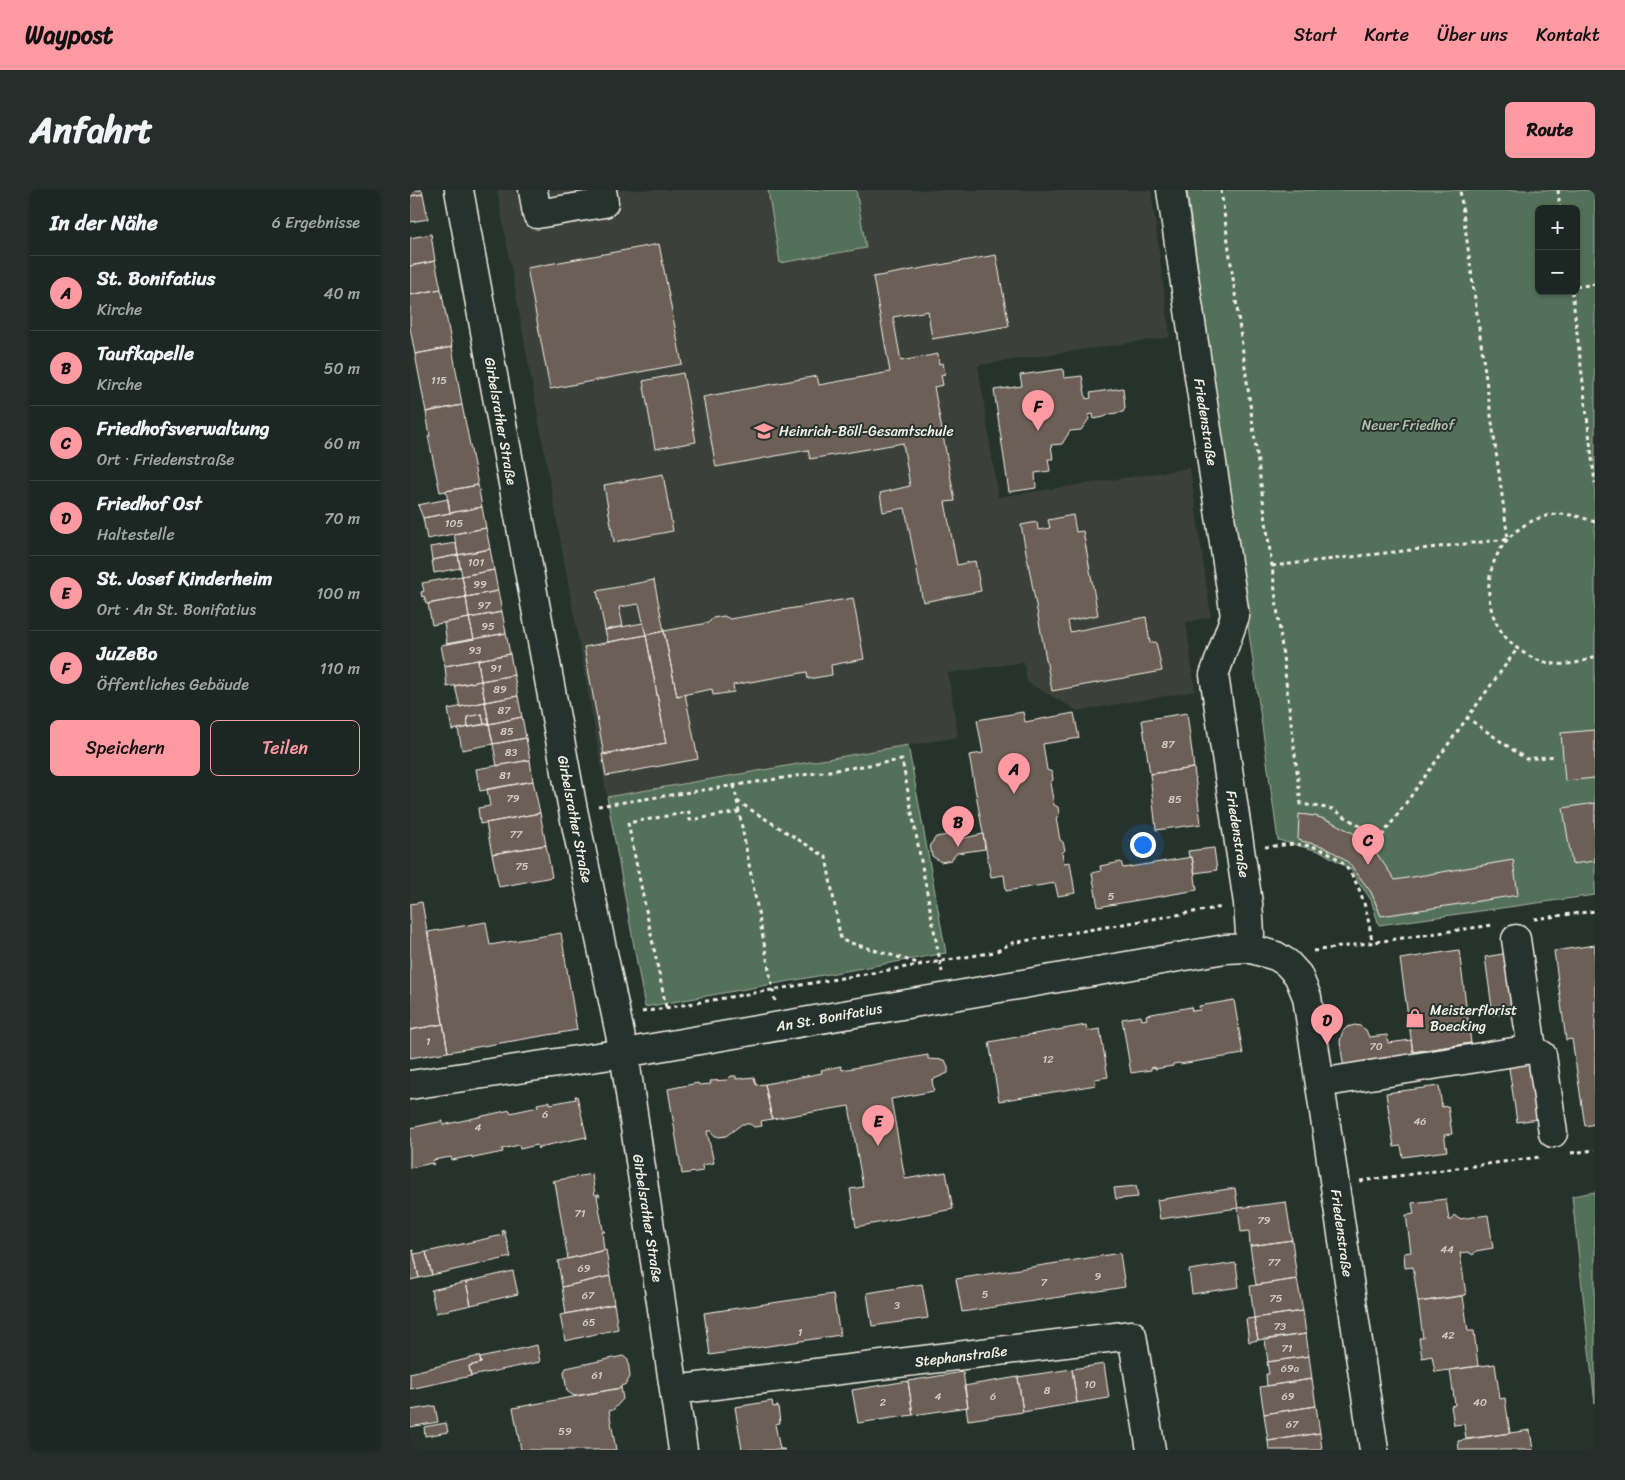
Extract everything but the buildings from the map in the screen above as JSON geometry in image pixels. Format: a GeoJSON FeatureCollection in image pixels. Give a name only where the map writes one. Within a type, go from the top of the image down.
{"type":"FeatureCollection","features":[{"type":"Feature","properties":{"kind":"street","name":"Girbelsrather Straße"},"geometry":{"type":"LineString","coordinates":[[459,190],[573,810],[624,1053],[683,1450]]}},
{"type":"Feature","properties":{"kind":"street"},"geometry":{"type":"LineString","coordinates":[[533,190],[537,214],[604,203],[602,190]]}},
{"type":"Feature","properties":{"kind":"street","name":"Friedenstraße"},"geometry":{"type":"LineString","coordinates":[[1171,190],[1235,616],[1214,675],[1248,903],[1250,934],[1248,948],[1276,956],[1287,963],[1298,975],[1307,997],[1374,1450]]}},
{"type":"Feature","properties":{"kind":"street"},"geometry":{"type":"LineString","coordinates":[[1514,928],[1532,1049]]}},
{"type":"Feature","properties":{"kind":"street","name":"An St. Bonifatius"},"geometry":{"type":"LineString","coordinates":[[410,1084],[624,1053],[1225,949],[1248,948]]}},
{"type":"Feature","properties":{"kind":"street"},"geometry":{"type":"LineString","coordinates":[[1320,1083],[1532,1049],[1542,1055],[1555,1148]]}},
{"type":"Feature","properties":{"kind":"street","name":"Stephanstraße"},"geometry":{"type":"LineString","coordinates":[[674,1390],[1132,1335],[1151,1450]]}},
{"type":"Feature","properties":{"kind":"path"},"geometry":{"type":"LineString","coordinates":[[1221,190],[1272,566],[1301,804],[1333,808],[1364,829],[1382,836]]}},
{"type":"Feature","properties":{"kind":"path"},"geometry":{"type":"LineString","coordinates":[[1460,190],[1508,539]]}},
{"type":"Feature","properties":{"kind":"path"},"geometry":{"type":"LineString","coordinates":[[1558,190],[1560,205]]}},
{"type":"Feature","properties":{"kind":"path"},"geometry":{"type":"LineString","coordinates":[[1580,286],[1595,284]]}},
{"type":"Feature","properties":{"kind":"path"},"geometry":{"type":"LineString","coordinates":[[1572,295],[1595,484]]}},
{"type":"Feature","properties":{"kind":"path"},"geometry":{"type":"LineString","coordinates":[[1595,522],[1576,515],[1551,515],[1527,523],[1508,539],[1494,559],[1488,584],[1490,608],[1500,631],[1517,649],[1538,660],[1561,665],[1584,662],[1595,656]]}},
{"type":"Feature","properties":{"kind":"path"},"geometry":{"type":"LineString","coordinates":[[1272,566],[1508,539]]}},
{"type":"Feature","properties":{"kind":"path"},"geometry":{"type":"LineString","coordinates":[[1371,848],[1382,836],[1466,717],[1517,649]]}},
{"type":"Feature","properties":{"kind":"path"},"geometry":{"type":"LineString","coordinates":[[1466,717],[1526,759],[1556,756]]}},
{"type":"Feature","properties":{"kind":"path"},"geometry":{"type":"LineString","coordinates":[[573,810],[902,760],[946,996]]}},
{"type":"Feature","properties":{"kind":"path"},"geometry":{"type":"LineString","coordinates":[[734,785],[780,1026]]}},
{"type":"Feature","properties":{"kind":"path"},"geometry":{"type":"LineString","coordinates":[[737,801],[826,857],[841,940],[922,965]]}},
{"type":"Feature","properties":{"kind":"path"},"geometry":{"type":"LineString","coordinates":[[666,1007],[628,823],[689,812],[690,820],[739,812]]}},
{"type":"Feature","properties":{"kind":"path"},"geometry":{"type":"LineString","coordinates":[[1240,849],[1302,844],[1319,848],[1335,857],[1351,869],[1369,916],[1372,942]]}},
{"type":"Feature","properties":{"kind":"path"},"geometry":{"type":"LineString","coordinates":[[616,1016],[940,962],[995,952],[1012,943],[1248,903]]}},
{"type":"Feature","properties":{"kind":"path"},"geometry":{"type":"LineString","coordinates":[[1276,956],[1372,942],[1514,928],[1595,910]]}},
{"type":"Feature","properties":{"kind":"path"},"geometry":{"type":"LineString","coordinates":[[1334,1184],[1555,1148],[1595,1150]]}},
{"type":"Feature","properties":{"kind":"shaded area","name":"Heinrich-Böll-Gesamtschule"},"geometry":{"type":"Polygon","coordinates":[[[497,190],[1151,190],[1170,337],[978,365],[998,497],[1190,468],[1211,617],[1186,622],[1195,691],[1078,711],[1027,682],[1024,662],[948,673],[958,737],[607,797],[497,190]]]}},
{"type":"Feature","properties":{"kind":"green space"},"geometry":{"type":"Polygon","coordinates":[[[768,190],[856,190],[866,248],[780,263],[768,190]]]}},
{"type":"Feature","properties":{"kind":"green space","name":"Neuer Friedhof"},"geometry":{"type":"Polygon","coordinates":[[[1187,190],[1595,190],[1595,895],[1379,925],[1371,900],[1350,869],[1322,852],[1278,840],[1187,190]]]}},
{"type":"Feature","properties":{"kind":"green space"},"geometry":{"type":"Polygon","coordinates":[[[908,745],[946,953],[645,1007],[607,797],[908,745]]]}},
{"type":"Feature","properties":{"kind":"green space"},"geometry":{"type":"Polygon","coordinates":[[[1595,1192],[1595,1404],[1572,1196],[1595,1192]]]}},
{"type":"Feature","properties":{"kind":"place","name":"Heinrich-Böll-Gesamtschule"},"geometry":{"type":"Point","coordinates":[764,431]}},
{"type":"Feature","properties":{"kind":"place","name":"JuZeBo"},"geometry":{"type":"Point","coordinates":[1038,431]}},
{"type":"Feature","properties":{"kind":"place","name":"St. Bonifatius"},"geometry":{"type":"Point","coordinates":[1014,794]}},
{"type":"Feature","properties":{"kind":"place","name":"Taufkapelle"},"geometry":{"type":"Point","coordinates":[958,847]}},
{"type":"Feature","properties":{"kind":"place","name":"Friedhofsverwaltung"},"geometry":{"type":"Point","coordinates":[1368,865]}},
{"type":"Feature","properties":{"kind":"place","name":"Meisterflorist Boecking"},"geometry":{"type":"Point","coordinates":[1415,1018]}},
{"type":"Feature","properties":{"kind":"place","name":"Friedhof Ost"},"geometry":{"type":"Point","coordinates":[1327,1045]}},
{"type":"Feature","properties":{"kind":"place","name":"St. Josef Kinderheim"},"geometry":{"type":"Point","coordinates":[878,1146]}}]}
